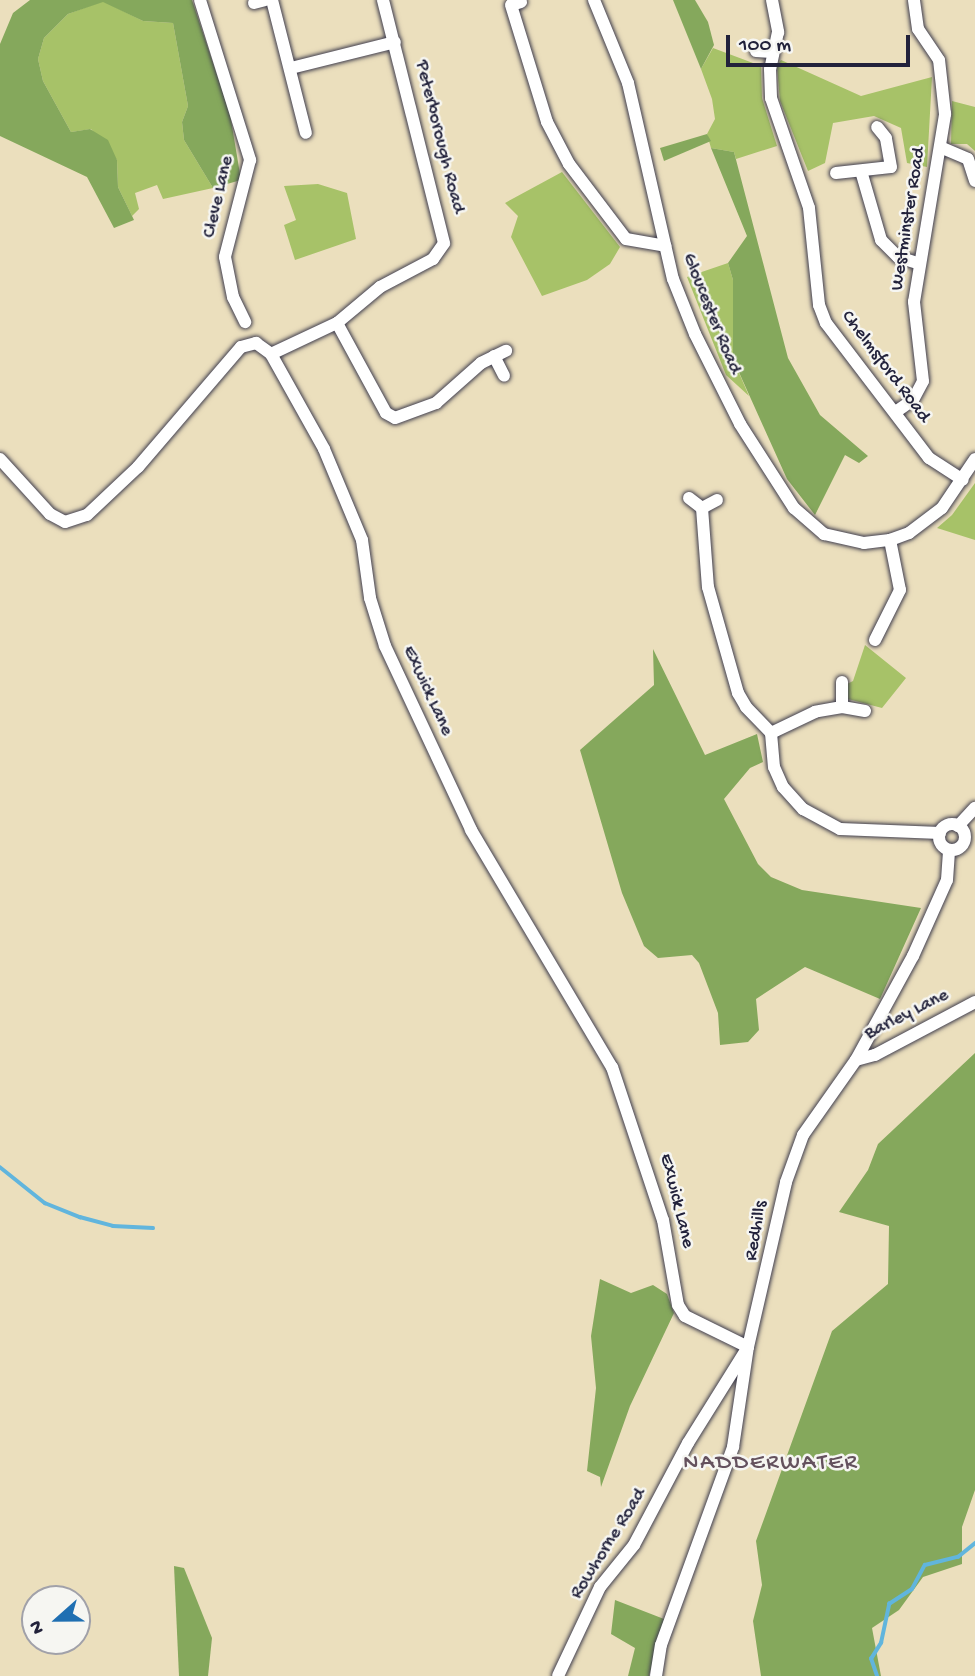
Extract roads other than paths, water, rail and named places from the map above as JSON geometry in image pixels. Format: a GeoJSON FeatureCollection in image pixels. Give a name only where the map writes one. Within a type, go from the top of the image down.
{"type":"FeatureCollection","features":[{"type":"Feature","properties":{"kind":"street","name":"Cleve Lane"},"geometry":{"type":"LineString","coordinates":[[200,0],[250,160],[225,257],[233,298],[245,322]]}},
{"type":"Feature","properties":{"kind":"street"},"geometry":{"type":"LineString","coordinates":[[272,0],[291,68],[296,116],[306,132]]}},
{"type":"Feature","properties":{"kind":"street","name":"Peterborough Road"},"geometry":{"type":"LineString","coordinates":[[271,354],[337,323],[380,287],[433,260],[444,243],[383,0]]}},
{"type":"Feature","properties":{"kind":"street","name":"Gloucester Road"},"geometry":{"type":"LineString","coordinates":[[594,0],[611,34],[641,125],[665,246],[695,334],[726,400],[780,489],[807,522],[824,534],[864,543],[890,540]]}},
{"type":"Feature","properties":{"kind":"street","name":"Chelmsford Road"},"geometry":{"type":"LineString","coordinates":[[772,0],[778,32],[772,52],[771,98],[809,208],[819,304],[834,335],[897,411],[929,458],[963,480]]}},
{"type":"Feature","properties":{"kind":"street","name":"Westminster Road"},"geometry":{"type":"LineString","coordinates":[[897,411],[913,400],[923,381],[914,326],[918,264],[944,114],[942,73],[933,46],[918,29],[914,0]]}},
{"type":"Feature","properties":{"kind":"street"},"geometry":{"type":"LineString","coordinates":[[511,3],[547,122],[569,164],[626,239],[665,246]]}},
{"type":"Feature","properties":{"kind":"street"},"geometry":{"type":"LineString","coordinates":[[904,35],[918,29]]}},
{"type":"Feature","properties":{"kind":"street"},"geometry":{"type":"LineString","coordinates":[[291,68],[395,42]]}},
{"type":"Feature","properties":{"kind":"street"},"geometry":{"type":"LineString","coordinates":[[756,51],[772,52]]}},
{"type":"Feature","properties":{"kind":"street"},"geometry":{"type":"LineString","coordinates":[[836,173],[891,167],[886,138],[877,127]]}},
{"type":"Feature","properties":{"kind":"street"},"geometry":{"type":"LineString","coordinates":[[940,147],[968,159],[975,181]]}},
{"type":"Feature","properties":{"kind":"street"},"geometry":{"type":"LineString","coordinates":[[861,171],[881,240],[898,257],[918,264]]}},
{"type":"Feature","properties":{"kind":"street"},"geometry":{"type":"LineString","coordinates":[[337,323],[386,414],[395,418],[445,397],[500,353],[504,376]]}},
{"type":"Feature","properties":{"kind":"street"},"geometry":{"type":"LineString","coordinates":[[0,459],[50,514],[65,522],[87,515],[138,467],[241,347],[256,343],[271,354]]}},
{"type":"Feature","properties":{"kind":"street","name":"Exwick Lane"},"geometry":{"type":"LineString","coordinates":[[271,354],[324,449],[362,540],[370,598],[385,646],[471,830],[612,1067],[660,1207],[678,1305],[684,1316],[748,1347]]}},
{"type":"Feature","properties":{"kind":"street"},"geometry":{"type":"LineString","coordinates":[[875,640],[891,626],[900,590],[890,540],[925,523],[963,480],[975,459]]}},
{"type":"Feature","properties":{"kind":"street"},"geometry":{"type":"LineString","coordinates":[[689,498],[702,509],[708,587],[726,659],[746,707],[771,733],[777,776],[797,803],[819,820],[840,829],[913,828],[940,833],[941,844],[949,850]]}},
{"type":"Feature","properties":{"kind":"street"},"geometry":{"type":"LineString","coordinates":[[702,509],[717,500]]}},
{"type":"Feature","properties":{"kind":"street"},"geometry":{"type":"LineString","coordinates":[[842,682],[842,706]]}},
{"type":"Feature","properties":{"kind":"street"},"geometry":{"type":"LineString","coordinates":[[771,733],[793,719],[842,706],[865,711]]}},
{"type":"Feature","properties":{"kind":"street","name":"Redhills"},"geometry":{"type":"LineString","coordinates":[[958,826],[975,808]]}},
{"type":"Feature","properties":{"kind":"street","name":"Redhills"},"geometry":{"type":"LineString","coordinates":[[656,1676],[661,1645],[729,1458],[742,1406],[748,1347],[786,1182],[803,1135],[856,1060],[934,913],[947,880],[949,850],[963,844],[965,834],[958,826],[949,824],[940,833]]}},
{"type":"Feature","properties":{"kind":"street","name":"Barley Lane"},"geometry":{"type":"LineString","coordinates":[[856,1060],[875,1055],[975,1002]]}},
{"type":"Feature","properties":{"kind":"street","name":"Rowhorne Road"},"geometry":{"type":"LineString","coordinates":[[558,1676],[600,1587],[634,1545],[715,1397],[748,1347]]}},
{"type":"Feature","properties":{"kind":"street"},"geometry":{"type":"LineString","coordinates":[[715,1397],[736,1400],[742,1406]]}},
{"type":"Feature","properties":{"kind":"waterway"},"geometry":{"type":"LineString","coordinates":[[0,1167],[45,1203],[80,1217],[113,1226],[153,1228]]}},
{"type":"Feature","properties":{"kind":"waterway"},"geometry":{"type":"LineString","coordinates":[[877,1676],[871,1659],[881,1643],[889,1604],[912,1589],[925,1565],[958,1557],[975,1543]]}},
{"type":"Feature","properties":{"kind":"district","name":"NADDERWATER"},"geometry":{"type":"Point","coordinates":[771,1464]}}]}
